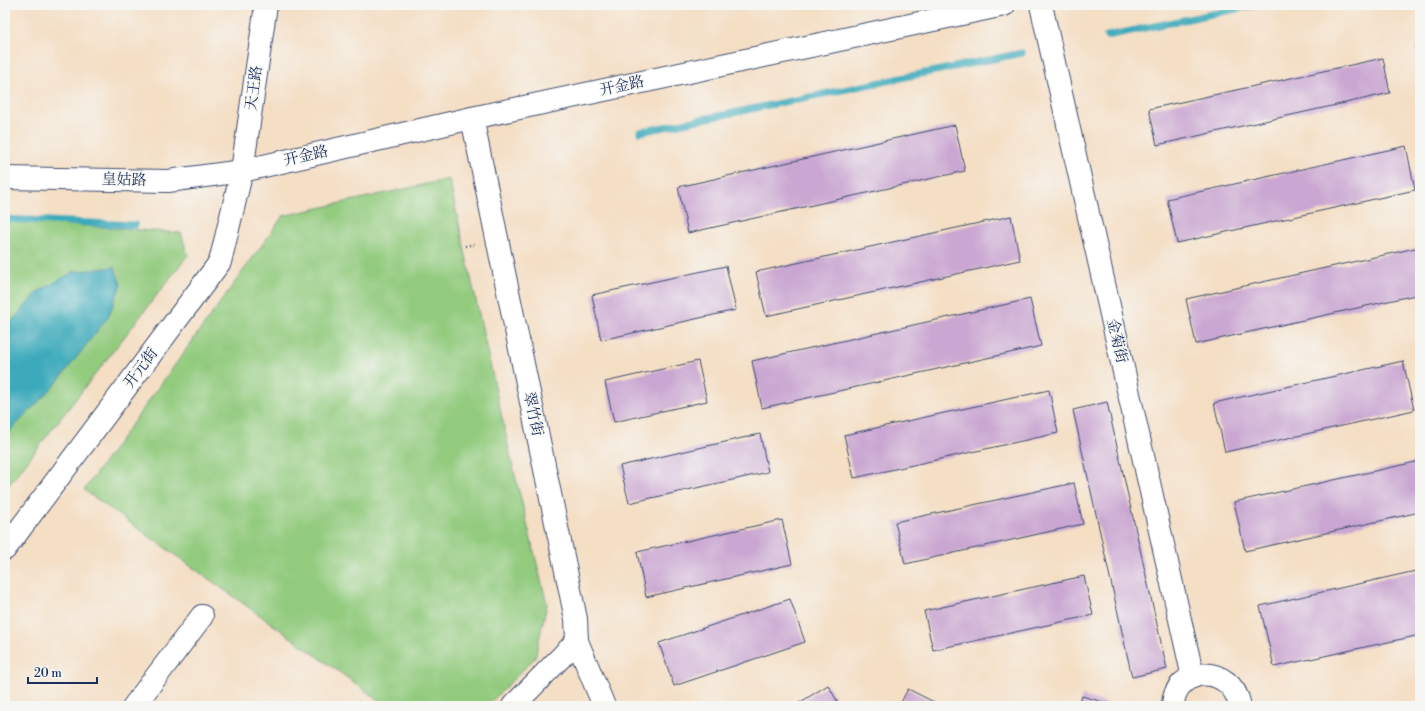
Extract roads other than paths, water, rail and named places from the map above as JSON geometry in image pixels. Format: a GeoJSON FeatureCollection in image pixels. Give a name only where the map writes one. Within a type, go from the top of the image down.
{"type":"FeatureCollection","features":[{"type":"Feature","properties":{"kind":"street","name":"天王路"},"geometry":{"type":"LineString","coordinates":[[242,171],[266,5]]}},
{"type":"Feature","properties":{"kind":"street","name":"开金路"},"geometry":{"type":"LineString","coordinates":[[242,171],[472,118],[1004,5]]}},
{"type":"Feature","properties":{"kind":"street","name":"金菊街"},"geometry":{"type":"LineString","coordinates":[[1041,5],[1193,677]]}},
{"type":"Feature","properties":{"kind":"street","name":"翠竹街"},"geometry":{"type":"LineString","coordinates":[[472,118],[576,619],[577,641],[604,706]]}},
{"type":"Feature","properties":{"kind":"street","name":"皇姑路"},"geometry":{"type":"LineString","coordinates":[[5,178],[168,181],[242,171]]}},
{"type":"Feature","properties":{"kind":"street","name":"开元街"},"geometry":{"type":"LineString","coordinates":[[5,549],[220,262],[242,171]]}},
{"type":"Feature","properties":{"kind":"street"},"geometry":{"type":"LineString","coordinates":[[134,706],[202,616]]}},
{"type":"Feature","properties":{"kind":"street"},"geometry":{"type":"LineString","coordinates":[[513,706],[577,641]]}},
{"type":"Feature","properties":{"kind":"street"},"geometry":{"type":"LineString","coordinates":[[1173,706],[1176,692],[1183,684],[1193,677],[1204,674],[1214,675],[1224,679],[1232,686],[1238,696],[1240,706]]}},
{"type":"Feature","properties":{"kind":"water"},"geometry":{"type":"Polygon","coordinates":[[[115,267],[121,285],[108,317],[55,385],[5,436],[5,323],[13,320],[38,292],[73,272],[115,267]]]}},
{"type":"Feature","properties":{"kind":"waterway"},"geometry":{"type":"LineString","coordinates":[[1107,36],[1255,5]]}},
{"type":"Feature","properties":{"kind":"waterway"},"geometry":{"type":"LineString","coordinates":[[640,132],[1022,53]]}},
{"type":"Feature","properties":{"kind":"waterway"},"geometry":{"type":"LineString","coordinates":[[5,219],[135,225]]}}]}
